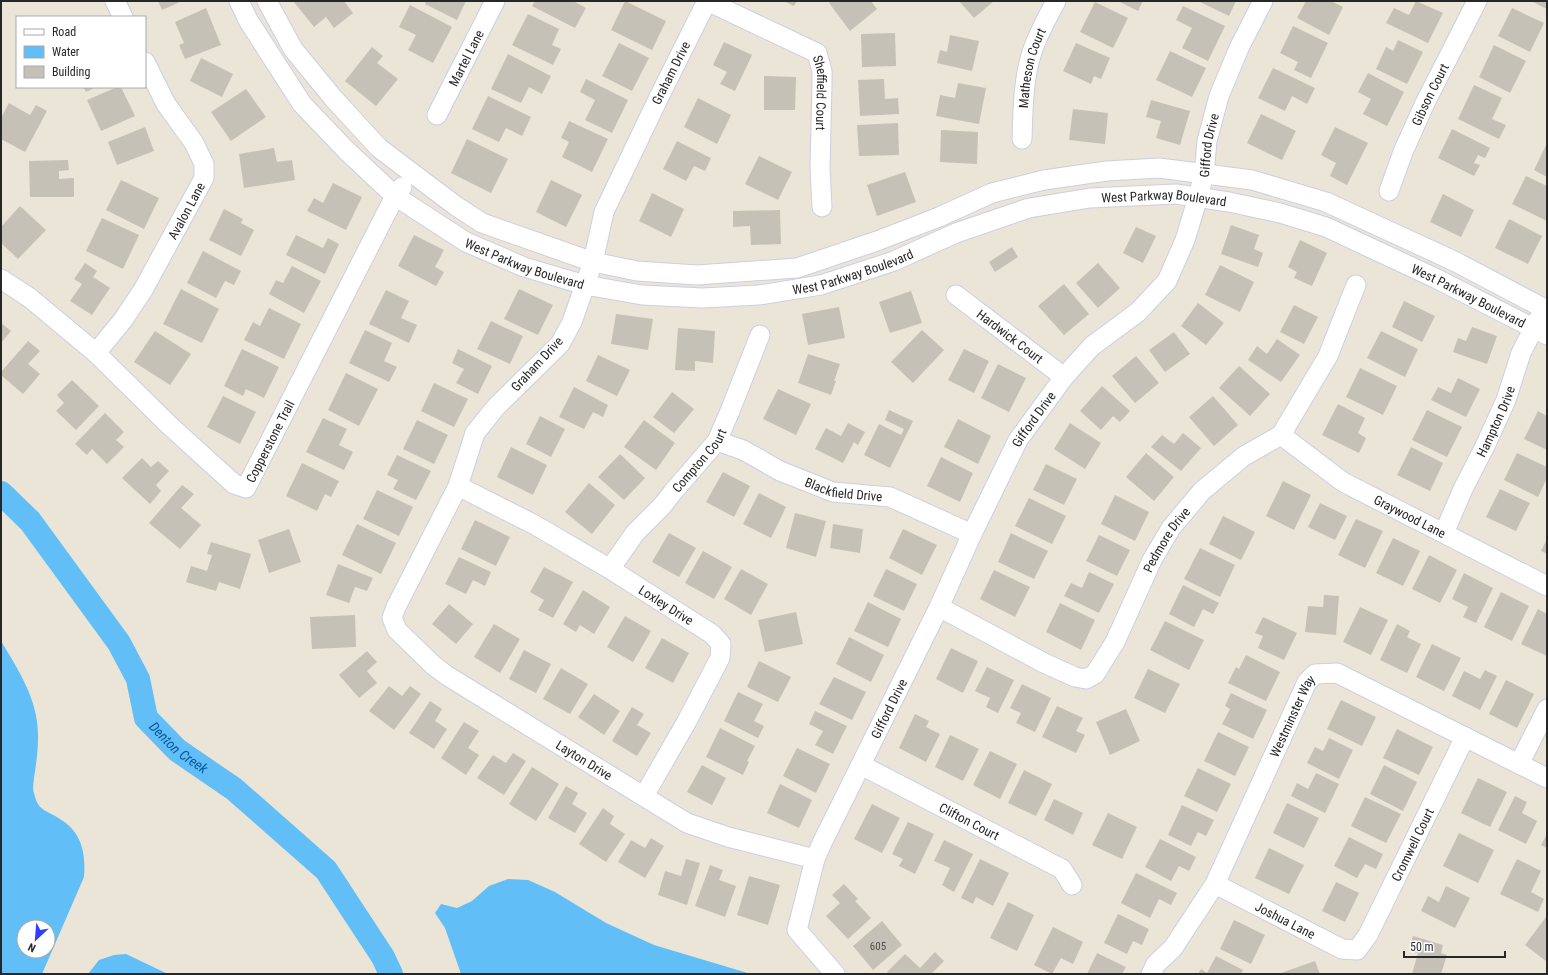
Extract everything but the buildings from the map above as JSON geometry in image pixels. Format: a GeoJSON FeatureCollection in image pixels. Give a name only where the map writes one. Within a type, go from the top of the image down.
{"type":"FeatureCollection","features":[{"type":"Feature","properties":{"kind":"street"},"geometry":{"type":"LineString","coordinates":[[115,1],[122,16]]}},
{"type":"Feature","properties":{"kind":"street","name":"West Parkway Boulevard"},"geometry":{"type":"LineString","coordinates":[[239,1],[248,20],[302,104],[347,151],[395,196],[466,242],[524,267],[585,285],[642,295],[702,298],[759,294],[821,285],[894,262],[956,233],[1029,208],[1097,197],[1176,194],[1280,213],[1326,227],[1540,331]]}},
{"type":"Feature","properties":{"kind":"street","name":"West Parkway Boulevard"},"geometry":{"type":"LineString","coordinates":[[267,1],[293,49],[334,99],[379,148],[456,206],[482,222],[593,262],[637,271],[697,275],[797,268],[939,217],[992,193],[1044,180],[1107,171],[1159,168],[1252,180],[1326,202],[1456,262],[1546,307]]}},
{"type":"Feature","properties":{"kind":"street","name":"Martel Lane"},"geometry":{"type":"LineString","coordinates":[[437,115],[495,1]]}},
{"type":"Feature","properties":{"kind":"street","name":"Sheffield Court"},"geometry":{"type":"LineString","coordinates":[[707,1],[817,53],[822,71],[820,168],[822,207]]}},
{"type":"Feature","properties":{"kind":"street","name":"Graham Drive"},"geometry":{"type":"LineString","coordinates":[[396,607],[458,486],[475,432],[496,407],[560,344],[572,322],[593,262],[604,212],[707,1]]}},
{"type":"Feature","properties":{"kind":"street","name":"Matheson Court"},"geometry":{"type":"LineString","coordinates":[[1022,139],[1024,98],[1032,54],[1039,35],[1056,1]]}},
{"type":"Feature","properties":{"kind":"street","name":"Gifford Drive"},"geometry":{"type":"LineString","coordinates":[[835,974],[796,930],[815,859],[860,765],[940,607],[972,534],[1018,440],[1064,377],[1092,346],[1138,312],[1167,281],[1185,240],[1198,197],[1204,174],[1207,141],[1219,96],[1239,48],[1263,1]]}},
{"type":"Feature","properties":{"kind":"street","name":"Gibson Court"},"geometry":{"type":"LineString","coordinates":[[1389,191],[1403,152],[1425,103],[1477,1]]}},
{"type":"Feature","properties":{"kind":"street","name":"Avalon Lane"},"geometry":{"type":"LineString","coordinates":[[96,352],[124,320],[143,290],[204,178],[204,164],[194,143],[166,104],[146,64]]}},
{"type":"Feature","properties":{"kind":"street","name":"Copperstone Trail"},"geometry":{"type":"LineString","coordinates":[[1,279],[30,298],[96,352],[169,425],[234,484],[246,488],[395,196],[413,175]]}},
{"type":"Feature","properties":{"kind":"street","name":"Pedmore Drive"},"geometry":{"type":"LineString","coordinates":[[940,607],[1044,663],[1075,677],[1086,679],[1095,674],[1115,642],[1152,560],[1170,528],[1202,491],[1244,456],[1281,435],[1328,356],[1356,285]]}},
{"type":"Feature","properties":{"kind":"street","name":"Hardwick Court"},"geometry":{"type":"LineString","coordinates":[[956,295],[1064,377]]}},
{"type":"Feature","properties":{"kind":"street","name":"Hampton Drive"},"geometry":{"type":"LineString","coordinates":[[1444,533],[1463,489],[1506,400],[1521,353],[1540,331],[1546,307]]}},
{"type":"Feature","properties":{"kind":"street","name":"Compton Court"},"geometry":{"type":"LineString","coordinates":[[610,569],[635,533],[662,506],[717,441],[760,335]]}},
{"type":"Feature","properties":{"kind":"street","name":"Graywood Lane"},"geometry":{"type":"LineString","coordinates":[[1281,435],[1343,482],[1547,586]]}},
{"type":"Feature","properties":{"kind":"street","name":"Blackfield Drive"},"geometry":{"type":"LineString","coordinates":[[717,441],[743,450],[780,471],[833,492],[890,497],[972,534]]}},
{"type":"Feature","properties":{"kind":"street","name":"Loxley Drive"},"geometry":{"type":"LineString","coordinates":[[458,486],[535,525],[610,569],[712,634],[721,644],[720,658],[687,721],[644,796]]}},
{"type":"Feature","properties":{"kind":"street","name":"Layton Drive"},"geometry":{"type":"LineString","coordinates":[[396,607],[392,618],[397,630],[433,665],[446,675],[687,823],[706,830],[815,859]]}},
{"type":"Feature","properties":{"kind":"street","name":"Westminster Way"},"geometry":{"type":"LineString","coordinates":[[1151,974],[1156,964],[1173,948],[1215,884],[1307,682],[1315,674],[1337,673],[1547,778]]}},
{"type":"Feature","properties":{"kind":"street"},"geometry":{"type":"LineString","coordinates":[[1519,764],[1547,709]]}},
{"type":"Feature","properties":{"kind":"street","name":"Cromwell Court"},"geometry":{"type":"LineString","coordinates":[[1357,950],[1368,935],[1466,737]]}},
{"type":"Feature","properties":{"kind":"street","name":"Clifton Court"},"geometry":{"type":"LineString","coordinates":[[860,765],[1062,869],[1072,885]]}},
{"type":"Feature","properties":{"kind":"street","name":"Joshua Lane"},"geometry":{"type":"LineString","coordinates":[[1215,884],[1342,949],[1357,950]]}},
{"type":"Feature","properties":{"kind":"water"},"geometry":{"type":"Polygon","coordinates":[[[1,641],[27,687],[35,711],[38,738],[33,791],[36,799],[38,804],[44,810],[60,819],[73,830],[81,844],[84,860],[84,877],[56,942],[56,919],[16,919],[16,959],[48,959],[42,974],[1,974],[1,641]]]}},
{"type":"Feature","properties":{"kind":"water"},"geometry":{"type":"Polygon","coordinates":[[[508,879],[528,880],[555,892],[606,923],[654,945],[751,974],[461,974],[445,928],[435,913],[441,904],[457,908],[472,901],[489,886],[508,879]]]}},
{"type":"Feature","properties":{"kind":"water"},"geometry":{"type":"Polygon","coordinates":[[[126,954],[168,974],[88,974],[99,960],[114,955],[126,954]]]}},
{"type":"Feature","properties":{"kind":"waterway","name":"Denton Creek"},"geometry":{"type":"LineString","coordinates":[[1,493],[30,521],[119,643],[138,679],[146,718],[177,750],[234,789],[326,870],[383,957],[391,974]]}}]}
